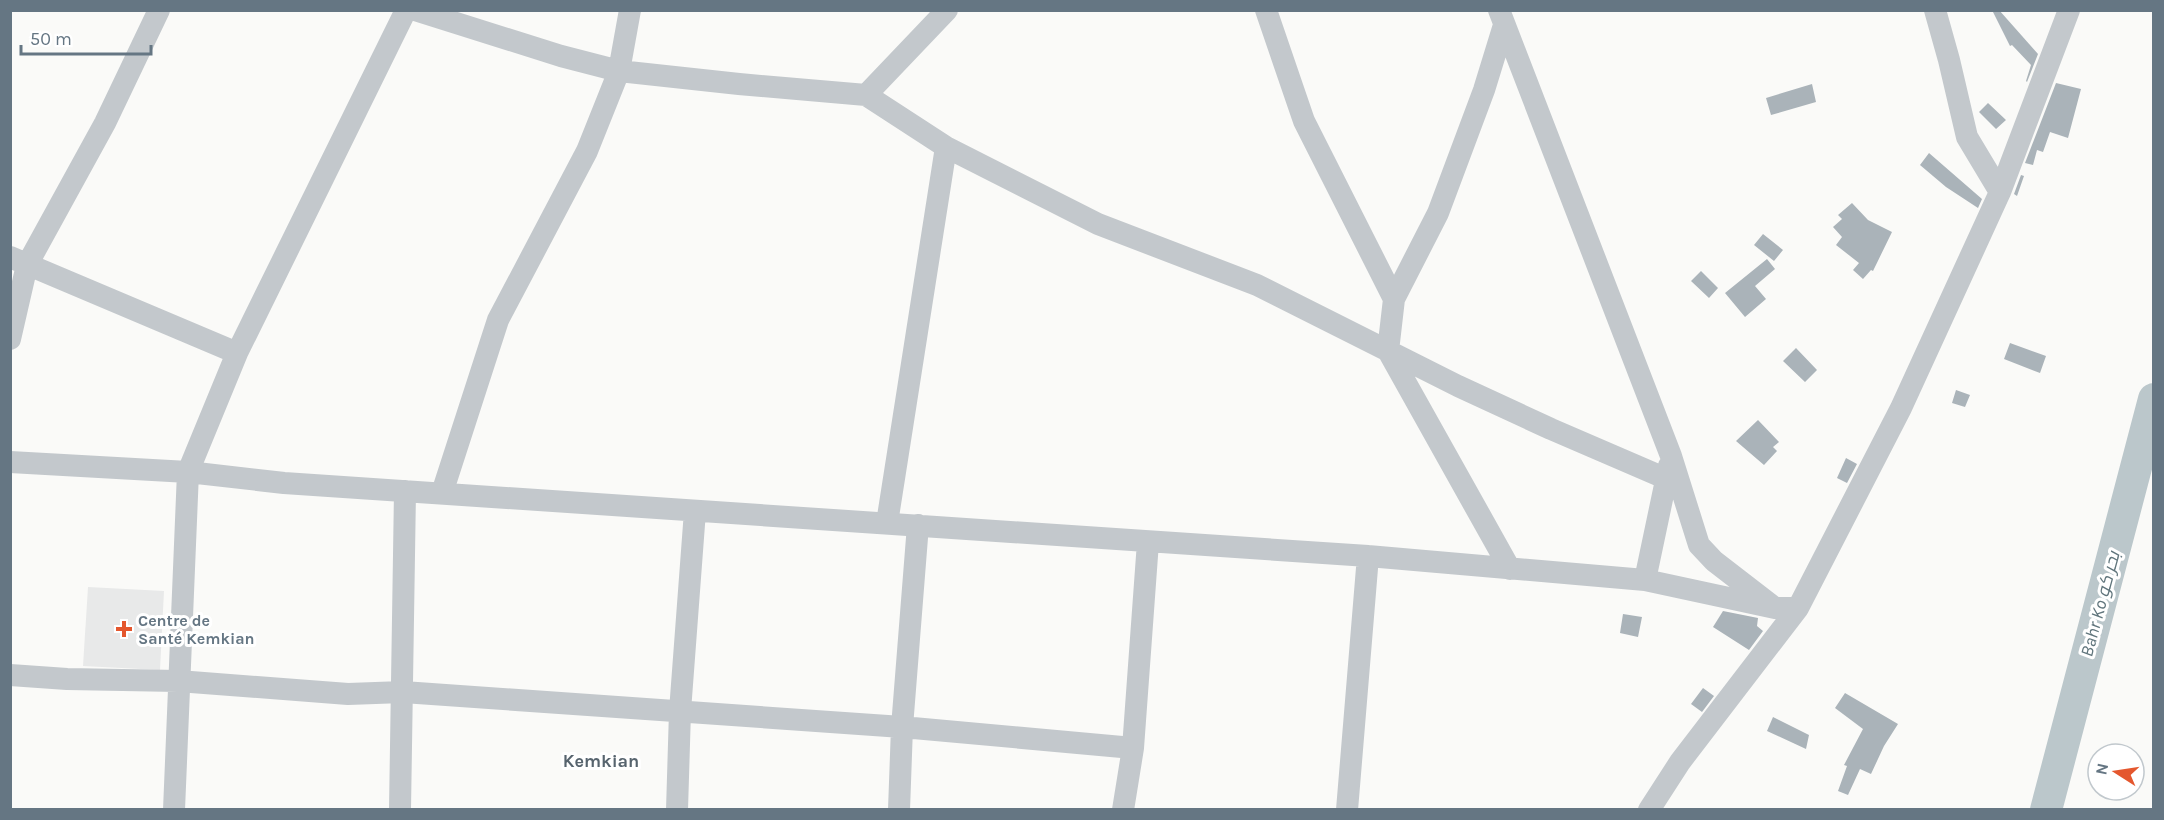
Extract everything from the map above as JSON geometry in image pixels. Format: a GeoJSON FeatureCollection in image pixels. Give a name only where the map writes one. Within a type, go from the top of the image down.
{"type":"FeatureCollection","features":[{"type":"Feature","properties":{"kind":"street"},"geometry":{"type":"LineString","coordinates":[[10,339],[19,261],[105,123],[159,10]]}},
{"type":"Feature","properties":{"kind":"street"},"geometry":{"type":"LineString","coordinates":[[174,810],[188,472],[237,353],[406,10]]}},
{"type":"Feature","properties":{"kind":"street"},"geometry":{"type":"LineString","coordinates":[[415,10],[561,56],[619,71],[739,84],[866,94],[946,147],[1098,224],[1257,285],[1551,429],[1667,479]]}},
{"type":"Feature","properties":{"kind":"street"},"geometry":{"type":"LineString","coordinates":[[442,494],[498,320],[587,151],[619,71],[630,10]]}},
{"type":"Feature","properties":{"kind":"street"},"geometry":{"type":"LineString","coordinates":[[866,94],[947,10]]}},
{"type":"Feature","properties":{"kind":"street"},"geometry":{"type":"LineString","coordinates":[[1266,10],[1304,121],[1394,299]]}},
{"type":"Feature","properties":{"kind":"street"},"geometry":{"type":"LineString","coordinates":[[1935,10],[1950,60],[1966,137],[2000,192]]}},
{"type":"Feature","properties":{"kind":"street"},"geometry":{"type":"LineString","coordinates":[[1649,810],[1680,762],[1798,608],[1901,408],[2000,192],[2069,10]]}},
{"type":"Feature","properties":{"kind":"street"},"geometry":{"type":"LineString","coordinates":[[1501,18],[1484,90],[1438,213],[1394,299],[1388,351],[1510,569]]}},
{"type":"Feature","properties":{"kind":"street"},"geometry":{"type":"LineString","coordinates":[[1501,18],[1671,456],[1699,545],[1714,561],[1775,608]]}},
{"type":"Feature","properties":{"kind":"street"},"geometry":{"type":"LineString","coordinates":[[887,523],[946,147]]}},
{"type":"Feature","properties":{"kind":"street"},"geometry":{"type":"LineString","coordinates":[[19,261],[237,353]]}},
{"type":"Feature","properties":{"kind":"street"},"geometry":{"type":"LineString","coordinates":[[1646,580],[1671,456]]}},
{"type":"Feature","properties":{"kind":"street"},"geometry":{"type":"LineString","coordinates":[[10,462],[188,472],[284,483],[1368,556],[1646,580],[1775,608],[1798,608]]}},
{"type":"Feature","properties":{"kind":"street"},"geometry":{"type":"LineString","coordinates":[[400,810],[405,491]]}},
{"type":"Feature","properties":{"kind":"street"},"geometry":{"type":"LineString","coordinates":[[677,810],[680,711],[695,511]]}},
{"type":"Feature","properties":{"kind":"street"},"geometry":{"type":"LineString","coordinates":[[899,810],[902,727],[918,525]]}},
{"type":"Feature","properties":{"kind":"street"},"geometry":{"type":"LineString","coordinates":[[1123,810],[1133,748],[1148,542]]}},
{"type":"Feature","properties":{"kind":"street"},"geometry":{"type":"LineString","coordinates":[[1347,810],[1368,556]]}},
{"type":"Feature","properties":{"kind":"street"},"geometry":{"type":"LineString","coordinates":[[10,675],[67,679],[178,681],[348,694],[403,692],[902,727],[1133,748]]}},
{"type":"Feature","properties":{"kind":"shaded area","name":"Centre de Santé Kemkian"},"geometry":{"type":"Polygon","coordinates":[[[88,587],[164,591],[160,670],[83,666],[88,587]]]}},
{"type":"Feature","properties":{"kind":"building"},"geometry":{"type":"Polygon","coordinates":[[[1992,10],[1999,10],[2038,54],[2027,82],[2031,65],[2012,45],[2010,46],[1992,10]]]}},
{"type":"Feature","properties":{"kind":"building"},"geometry":{"type":"Polygon","coordinates":[[[2056,83],[2081,89],[2068,138],[2050,132],[2043,152],[2037,150],[2033,165],[2025,163],[2056,83]]]}},
{"type":"Feature","properties":{"kind":"building"},"geometry":{"type":"Polygon","coordinates":[[[1812,84],[1816,102],[1771,115],[1766,98],[1812,84]]]}},
{"type":"Feature","properties":{"kind":"building"},"geometry":{"type":"Polygon","coordinates":[[[1988,103],[2006,120],[1996,129],[1979,112],[1988,103]]]}},
{"type":"Feature","properties":{"kind":"building"},"geometry":{"type":"Polygon","coordinates":[[[1929,153],[1982,199],[1978,208],[1946,187],[1920,165],[1929,153]]]}},
{"type":"Feature","properties":{"kind":"building"},"geometry":{"type":"Polygon","coordinates":[[[2021,175],[2024,176],[2017,196],[2014,194],[2021,175]]]}},
{"type":"Feature","properties":{"kind":"building"},"geometry":{"type":"Polygon","coordinates":[[[1852,203],[1868,220],[1892,232],[1873,271],[1871,270],[1863,279],[1853,270],[1859,263],[1836,245],[1842,237],[1833,227],[1842,219],[1838,215],[1852,203]]]}},
{"type":"Feature","properties":{"kind":"building"},"geometry":{"type":"Polygon","coordinates":[[[1763,234],[1783,250],[1774,261],[1754,245],[1763,234]]]}},
{"type":"Feature","properties":{"kind":"building"},"geometry":{"type":"Polygon","coordinates":[[[1767,259],[1775,269],[1755,286],[1766,299],[1745,317],[1725,293],[1767,259]]]}},
{"type":"Feature","properties":{"kind":"building"},"geometry":{"type":"Polygon","coordinates":[[[1701,271],[1718,288],[1709,298],[1691,281],[1701,271]]]}},
{"type":"Feature","properties":{"kind":"building"},"geometry":{"type":"Polygon","coordinates":[[[2010,343],[2046,356],[2040,373],[2004,359],[2010,343]]]}},
{"type":"Feature","properties":{"kind":"building"},"geometry":{"type":"Polygon","coordinates":[[[1796,348],[1817,370],[1805,382],[1783,361],[1796,348]]]}},
{"type":"Feature","properties":{"kind":"building"},"geometry":{"type":"Polygon","coordinates":[[[1956,390],[1970,395],[1965,407],[1952,403],[1956,390]]]}},
{"type":"Feature","properties":{"kind":"building"},"geometry":{"type":"Polygon","coordinates":[[[1758,420],[1779,442],[1773,447],[1777,451],[1764,465],[1736,441],[1758,420]]]}},
{"type":"Feature","properties":{"kind":"building"},"geometry":{"type":"Polygon","coordinates":[[[1846,458],[1857,464],[1847,483],[1837,478],[1846,458]]]}},
{"type":"Feature","properties":{"kind":"building"},"geometry":{"type":"Polygon","coordinates":[[[1723,611],[1758,618],[1757,626],[1763,631],[1749,650],[1713,627],[1723,611]]]}},
{"type":"Feature","properties":{"kind":"building"},"geometry":{"type":"Polygon","coordinates":[[[1623,614],[1642,617],[1638,637],[1620,633],[1623,614]]]}},
{"type":"Feature","properties":{"kind":"building"},"geometry":{"type":"Polygon","coordinates":[[[1703,688],[1714,696],[1702,712],[1691,704],[1703,688]]]}},
{"type":"Feature","properties":{"kind":"building"},"geometry":{"type":"Polygon","coordinates":[[[1845,693],[1898,724],[1884,746],[1871,774],[1860,769],[1848,795],[1838,791],[1847,766],[1844,765],[1863,729],[1835,708],[1845,693]]]}},
{"type":"Feature","properties":{"kind":"building"},"geometry":{"type":"Polygon","coordinates":[[[1773,717],[1809,735],[1806,749],[1767,731],[1773,717]]]}},
{"type":"Feature","properties":{"kind":"waterway","name":"Bahr Ko بحر كو"},"geometry":{"type":"LineString","coordinates":[[2046,810],[2154,399]]}},
{"type":"Feature","properties":{"kind":"place","name":"Centre de Santé Kemkian"},"geometry":{"type":"Point","coordinates":[124,629]}},
{"type":"Feature","properties":{"kind":"district","name":"Kemkian"},"geometry":{"type":"Point","coordinates":[601,761]}}]}
